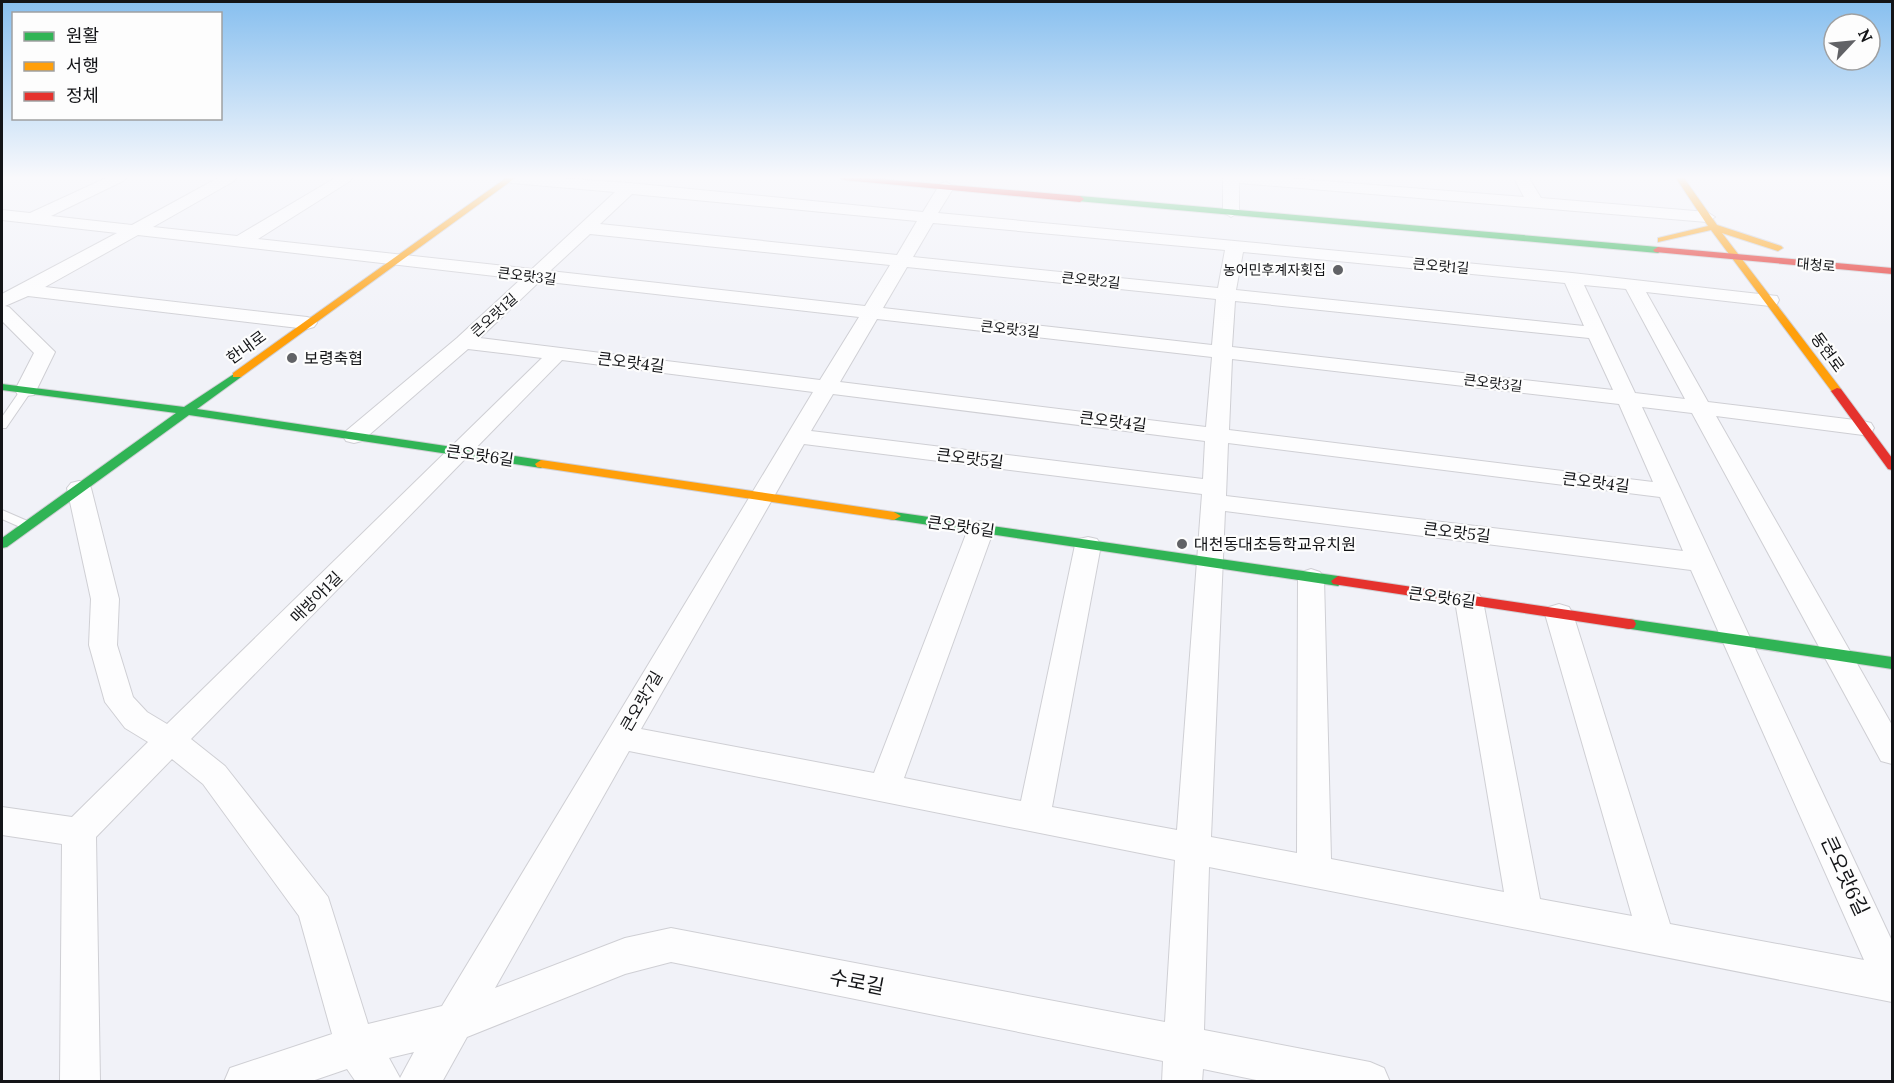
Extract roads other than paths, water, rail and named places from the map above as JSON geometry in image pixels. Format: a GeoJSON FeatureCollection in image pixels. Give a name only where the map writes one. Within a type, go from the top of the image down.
{"type":"FeatureCollection","features":[{"type":"Feature","properties":{"kind":"main road","name":"한내로"},"geometry":{"type":"LineString","coordinates":[[2,544],[439,229]]}},
{"type":"Feature","properties":{"kind":"main road","name":"대청로"},"geometry":{"type":"LineString","coordinates":[[1438,229],[1674,252],[1785,251],[1893,260]]}},
{"type":"Feature","properties":{"kind":"main road","name":"대청로"},"geometry":{"type":"LineString","coordinates":[[1508,229],[1662,240],[1806,264],[1893,271]]}},
{"type":"Feature","properties":{"kind":"main road"},"geometry":{"type":"LineString","coordinates":[[1662,240],[1693,229]]}},
{"type":"Feature","properties":{"kind":"main road","name":"동현로"},"geometry":{"type":"LineString","coordinates":[[1715,229],[1731,252],[1767,280],[1770,300],[1893,466]]}},
{"type":"Feature","properties":{"kind":"main road"},"geometry":{"type":"LineString","coordinates":[[1728,229],[1785,251]]}},
{"type":"Feature","properties":{"kind":"main road"},"geometry":{"type":"LineString","coordinates":[[1674,252],[1721,270],[1767,280],[1806,264]]}},
{"type":"Feature","properties":{"kind":"main road","name":"큰오랏6길"},"geometry":{"type":"LineString","coordinates":[[2,387],[185,411],[1893,663]]}},
{"type":"Feature","properties":{"kind":"street","name":"큰오랏3길"},"geometry":{"type":"LineString","coordinates":[[120,229],[535,277],[1222,352],[1863,428]]}},
{"type":"Feature","properties":{"kind":"street"},"geometry":{"type":"LineString","coordinates":[[2,301],[137,229]]}},
{"type":"Feature","properties":{"kind":"street"},"geometry":{"type":"LineString","coordinates":[[240,243],[263,229]]}},
{"type":"Feature","properties":{"kind":"street","name":"큰오랏1길"},"geometry":{"type":"LineString","coordinates":[[354,436],[464,342],[584,229]]}},
{"type":"Feature","properties":{"kind":"street","name":"큰오랏2길"},"geometry":{"type":"LineString","coordinates":[[590,229],[1597,333]]}},
{"type":"Feature","properties":{"kind":"street","name":"큰오랏7길"},"geometry":{"type":"LineString","coordinates":[[921,229],[620,737],[1893,982]]}},
{"type":"Feature","properties":{"kind":"street","name":"큰오랏1길"},"geometry":{"type":"LineString","coordinates":[[1043,229],[1632,284],[1770,300]]}},
{"type":"Feature","properties":{"kind":"street"},"geometry":{"type":"LineString","coordinates":[[1183,1064],[1193,848],[1222,352],[1227,293],[1235,246]]}},
{"type":"Feature","properties":{"kind":"street"},"geometry":{"type":"LineString","coordinates":[[1572,279],[1737,640]]}},
{"type":"Feature","properties":{"kind":"street"},"geometry":{"type":"LineString","coordinates":[[1632,284],[1893,752]]}},
{"type":"Feature","properties":{"kind":"street"},"geometry":{"type":"LineString","coordinates":[[26,290],[307,323]]}},
{"type":"Feature","properties":{"kind":"street"},"geometry":{"type":"LineString","coordinates":[[2,311],[45,352],[26,390]]}},
{"type":"Feature","properties":{"kind":"street","name":"큰오랏4길"},"geometry":{"type":"LineString","coordinates":[[464,342],[1669,491]]}},
{"type":"Feature","properties":{"kind":"street"},"geometry":{"type":"LineString","coordinates":[[461,452],[558,353]]}},
{"type":"Feature","properties":{"kind":"street","name":"큰오랏5길"},"geometry":{"type":"LineString","coordinates":[[797,436],[1701,562]]}},
{"type":"Feature","properties":{"kind":"street","name":"매방아1길"},"geometry":{"type":"LineString","coordinates":[[79,832],[461,452]]}},
{"type":"Feature","properties":{"kind":"street"},"geometry":{"type":"LineString","coordinates":[[79,488],[105,599],[103,645],[120,702],[136,720],[171,741],[214,775],[315,909],[355,1047],[381,1082]]}},
{"type":"Feature","properties":{"kind":"street"},"geometry":{"type":"LineString","coordinates":[[884,788],[981,529]]}},
{"type":"Feature","properties":{"kind":"street"},"geometry":{"type":"LineString","coordinates":[[1034,817],[1088,545]]}},
{"type":"Feature","properties":{"kind":"street"},"geometry":{"type":"LineString","coordinates":[[1311,578],[1314,871]]}},
{"type":"Feature","properties":{"kind":"street"},"geometry":{"type":"LineString","coordinates":[[1469,601],[1525,912]]}},
{"type":"Feature","properties":{"kind":"street"},"geometry":{"type":"LineString","coordinates":[[1559,614],[1656,938]]}},
{"type":"Feature","properties":{"kind":"street","name":"큰오랏6길"},"geometry":{"type":"LineString","coordinates":[[1737,640],[1893,982]]}},
{"type":"Feature","properties":{"kind":"street"},"geometry":{"type":"LineString","coordinates":[[419,1082],[620,737]]}},
{"type":"Feature","properties":{"kind":"street"},"geometry":{"type":"LineString","coordinates":[[2,821],[79,832],[80,1082]]}},
{"type":"Feature","properties":{"kind":"street","name":"수로길"},"geometry":{"type":"LineString","coordinates":[[243,1082],[355,1047],[453,1023],[625,956],[671,945],[1183,1064],[1370,1082]]}},
{"type":"Feature","properties":{"kind":"lane"},"geometry":{"type":"LineString","coordinates":[[2,425],[26,390]]}},
{"type":"Feature","properties":{"kind":"lane"},"geometry":{"type":"LineString","coordinates":[[2,514],[6,518],[27,526]]}},
{"type":"Feature","properties":{"kind":"place","name":"농어민후계자횟집"},"geometry":{"type":"Point","coordinates":[1338,270]}},
{"type":"Feature","properties":{"kind":"place","name":"보령축협"},"geometry":{"type":"Point","coordinates":[292,358]}},
{"type":"Feature","properties":{"kind":"place","name":"대천동대초등학교유치원"},"geometry":{"type":"Point","coordinates":[1182,544]}}]}
